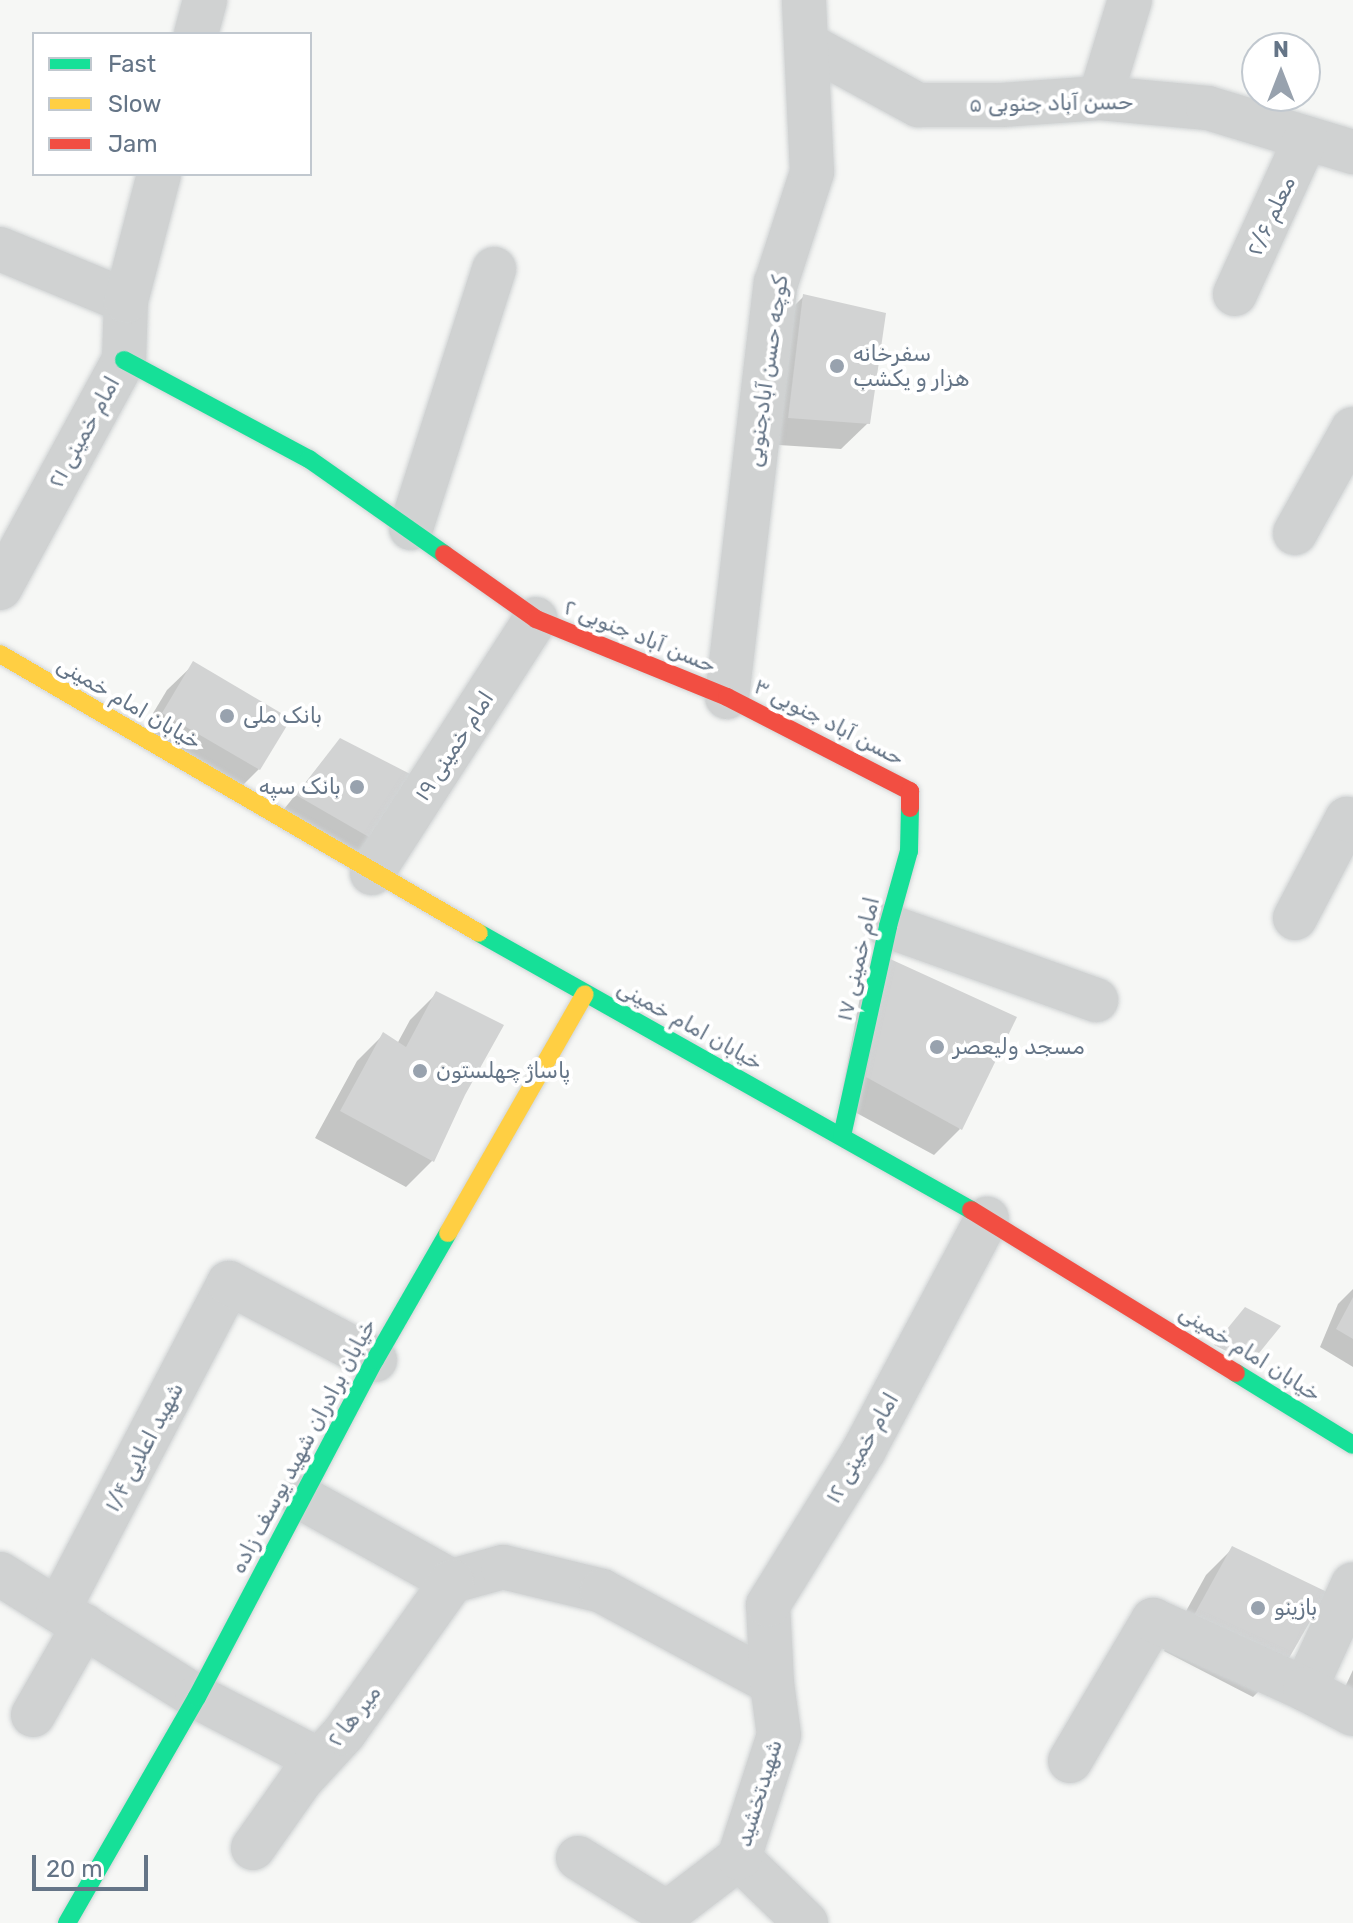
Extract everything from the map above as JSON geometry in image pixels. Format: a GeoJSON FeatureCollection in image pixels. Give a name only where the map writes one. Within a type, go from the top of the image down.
{"type":"FeatureCollection","features":[{"type":"Feature","properties":{"kind":"street"},"geometry":{"type":"LineString","coordinates":[[197,32],[205,0]]}},
{"type":"Feature","properties":{"kind":"street","name":"کوچه حسن آبادجنوبی"},"geometry":{"type":"LineString","coordinates":[[727,697],[776,283],[812,172],[804,0]]}},
{"type":"Feature","properties":{"kind":"street"},"geometry":{"type":"LineString","coordinates":[[1100,98],[1130,0]]}},
{"type":"Feature","properties":{"kind":"street","name":"حسن آباد جنوبی ۵"},"geometry":{"type":"LineString","coordinates":[[806,44],[918,105],[1002,105],[1100,98],[1208,108],[1353,152]]}},
{"type":"Feature","properties":{"kind":"street","name":"معلم ۲/۶"},"geometry":{"type":"LineString","coordinates":[[1235,294],[1306,138]]}},
{"type":"Feature","properties":{"kind":"street","name":"امام خمینی ۲۱"},"geometry":{"type":"LineString","coordinates":[[0,588],[124,360],[126,301],[158,176]]}},
{"type":"Feature","properties":{"kind":"street"},"geometry":{"type":"LineString","coordinates":[[0,249],[126,301]]}},
{"type":"Feature","properties":{"kind":"street"},"geometry":{"type":"LineString","coordinates":[[411,528],[494,269]]}},
{"type":"Feature","properties":{"kind":"street","name":"حسن آباد جنوبی ۲"},"geometry":{"type":"LineString","coordinates":[[124,360],[309,459],[536,619],[727,697]]}},
{"type":"Feature","properties":{"kind":"street"},"geometry":{"type":"LineString","coordinates":[[1295,533],[1353,429]]}},
{"type":"Feature","properties":{"kind":"street","name":"امام خمینی ۱۹"},"geometry":{"type":"LineString","coordinates":[[372,873],[536,619]]}},
{"type":"Feature","properties":{"kind":"street","name":"خیابان امام خمینی"},"geometry":{"type":"LineString","coordinates":[[0,654],[372,873],[987,1219],[1353,1445]]}},
{"type":"Feature","properties":{"kind":"street","name":"حسن آباد جنوبی ۳"},"geometry":{"type":"LineString","coordinates":[[727,697],[910,791]]}},
{"type":"Feature","properties":{"kind":"street","name":"امام خمینی ۱۷"},"geometry":{"type":"LineString","coordinates":[[842,1136],[888,926],[909,851],[910,791]]}},
{"type":"Feature","properties":{"kind":"street"},"geometry":{"type":"LineString","coordinates":[[1295,918],[1347,819],[1353,821]]}},
{"type":"Feature","properties":{"kind":"street"},"geometry":{"type":"LineString","coordinates":[[888,926],[1096,1000]]}},
{"type":"Feature","properties":{"kind":"street","name":"خیابان برادران شهید یوسف زاده"},"geometry":{"type":"LineString","coordinates":[[67,1923],[197,1697],[375,1360],[585,994]]}},
{"type":"Feature","properties":{"kind":"street","name":"امام خمینی ۱۲"},"geometry":{"type":"LineString","coordinates":[[772,1683],[768,1605],[864,1450],[987,1219]]}},
{"type":"Feature","properties":{"kind":"street","name":"شهید اعلایی ۱/۴"},"geometry":{"type":"LineString","coordinates":[[33,1715],[71,1618],[229,1283],[375,1360]]}},
{"type":"Feature","properties":{"kind":"street"},"geometry":{"type":"LineString","coordinates":[[302,1498],[452,1581],[503,1567],[602,1591],[772,1683]]}},
{"type":"Feature","properties":{"kind":"street"},"geometry":{"type":"LineString","coordinates":[[0,1574],[197,1697],[319,1760]]}},
{"type":"Feature","properties":{"kind":"street","name":"میر ها ۲"},"geometry":{"type":"LineString","coordinates":[[253,1848],[319,1760],[344,1733],[452,1581]]}},
{"type":"Feature","properties":{"kind":"street"},"geometry":{"type":"LineString","coordinates":[[1305,1689],[1353,1584]]}},
{"type":"Feature","properties":{"kind":"street"},"geometry":{"type":"LineString","coordinates":[[1070,1761],[1153,1620],[1353,1714]]}},
{"type":"Feature","properties":{"kind":"street","name":"شهیدتخشید"},"geometry":{"type":"LineString","coordinates":[[772,1683],[779,1735],[739,1858],[806,1923]]}},
{"type":"Feature","properties":{"kind":"street"},"geometry":{"type":"LineString","coordinates":[[578,1858],[667,1913],[739,1858]]}},
{"type":"Feature","properties":{"kind":"building","name":"سفرخانه هزار و یکشب"},"geometry":{"type":"Polygon","coordinates":[[[803,294],[886,313],[870,424],[788,418],[803,294]]]}},
{"type":"Feature","properties":{"kind":"building","name":"بانک ملی"},"geometry":{"type":"Polygon","coordinates":[[[193,661],[291,719],[260,770],[162,713],[193,661]]]}},
{"type":"Feature","properties":{"kind":"building","name":"بانک سپه"},"geometry":{"type":"Polygon","coordinates":[[[340,738],[418,778],[374,840],[296,795],[340,738]]]}},
{"type":"Feature","properties":{"kind":"building","name":"مسجد ولیعصر"},"geometry":{"type":"Polygon","coordinates":[[[888,958],[1017,1017],[962,1130],[866,1077],[888,958]]]}},
{"type":"Feature","properties":{"kind":"building","name":"پاساژ چهلستون"},"geometry":{"type":"Polygon","coordinates":[[[436,991],[504,1025],[465,1095],[434,1162],[340,1111],[383,1032],[406,1047],[436,991]]]}},
{"type":"Feature","properties":{"kind":"building"},"geometry":{"type":"Polygon","coordinates":[[[1353,1297],[1353,1339],[1336,1329],[1353,1297]]]}},
{"type":"Feature","properties":{"kind":"building"},"geometry":{"type":"Polygon","coordinates":[[[1245,1307],[1281,1326],[1251,1363],[1214,1345],[1245,1307]]]}},
{"type":"Feature","properties":{"kind":"building","name":"بازینو"},"geometry":{"type":"Polygon","coordinates":[[[1232,1546],[1327,1592],[1281,1672],[1189,1624],[1232,1546]]]}},
{"type":"Feature","properties":{"kind":"traffic: fast"},"geometry":{"type":"LineString","coordinates":[[124,360],[309,459],[444,554]]}},
{"type":"Feature","properties":{"kind":"traffic: fast"},"geometry":{"type":"LineString","coordinates":[[842,1136],[888,926],[909,851],[910,808]]}},
{"type":"Feature","properties":{"kind":"traffic: fast"},"geometry":{"type":"LineString","coordinates":[[479,933],[971,1210]]}},
{"type":"Feature","properties":{"kind":"traffic: fast"},"geometry":{"type":"LineString","coordinates":[[67,1923],[197,1697],[375,1360],[448,1233]]}},
{"type":"Feature","properties":{"kind":"traffic: fast"},"geometry":{"type":"LineString","coordinates":[[1236,1373],[1353,1445]]}},
{"type":"Feature","properties":{"kind":"traffic: slow"},"geometry":{"type":"LineString","coordinates":[[0,654],[479,933]]}},
{"type":"Feature","properties":{"kind":"traffic: slow"},"geometry":{"type":"LineString","coordinates":[[448,1233],[585,994]]}},
{"type":"Feature","properties":{"kind":"traffic: jam"},"geometry":{"type":"LineString","coordinates":[[444,554],[536,619],[727,697],[910,791],[910,808]]}},
{"type":"Feature","properties":{"kind":"traffic: jam"},"geometry":{"type":"LineString","coordinates":[[971,1210],[1236,1373]]}},
{"type":"Feature","properties":{"kind":"place","name":"سفرخانه هزار و یکشب"},"geometry":{"type":"Point","coordinates":[837,366]}},
{"type":"Feature","properties":{"kind":"place","name":"بانک ملی"},"geometry":{"type":"Point","coordinates":[227,716]}},
{"type":"Feature","properties":{"kind":"place","name":"بانک سپه"},"geometry":{"type":"Point","coordinates":[357,787]}},
{"type":"Feature","properties":{"kind":"place","name":"مسجد ولیعصر"},"geometry":{"type":"Point","coordinates":[937,1047]}},
{"type":"Feature","properties":{"kind":"place","name":"پاساژ چهلستون"},"geometry":{"type":"Point","coordinates":[420,1071]}},
{"type":"Feature","properties":{"kind":"place","name":"بازینو"},"geometry":{"type":"Point","coordinates":[1258,1608]}}]}
